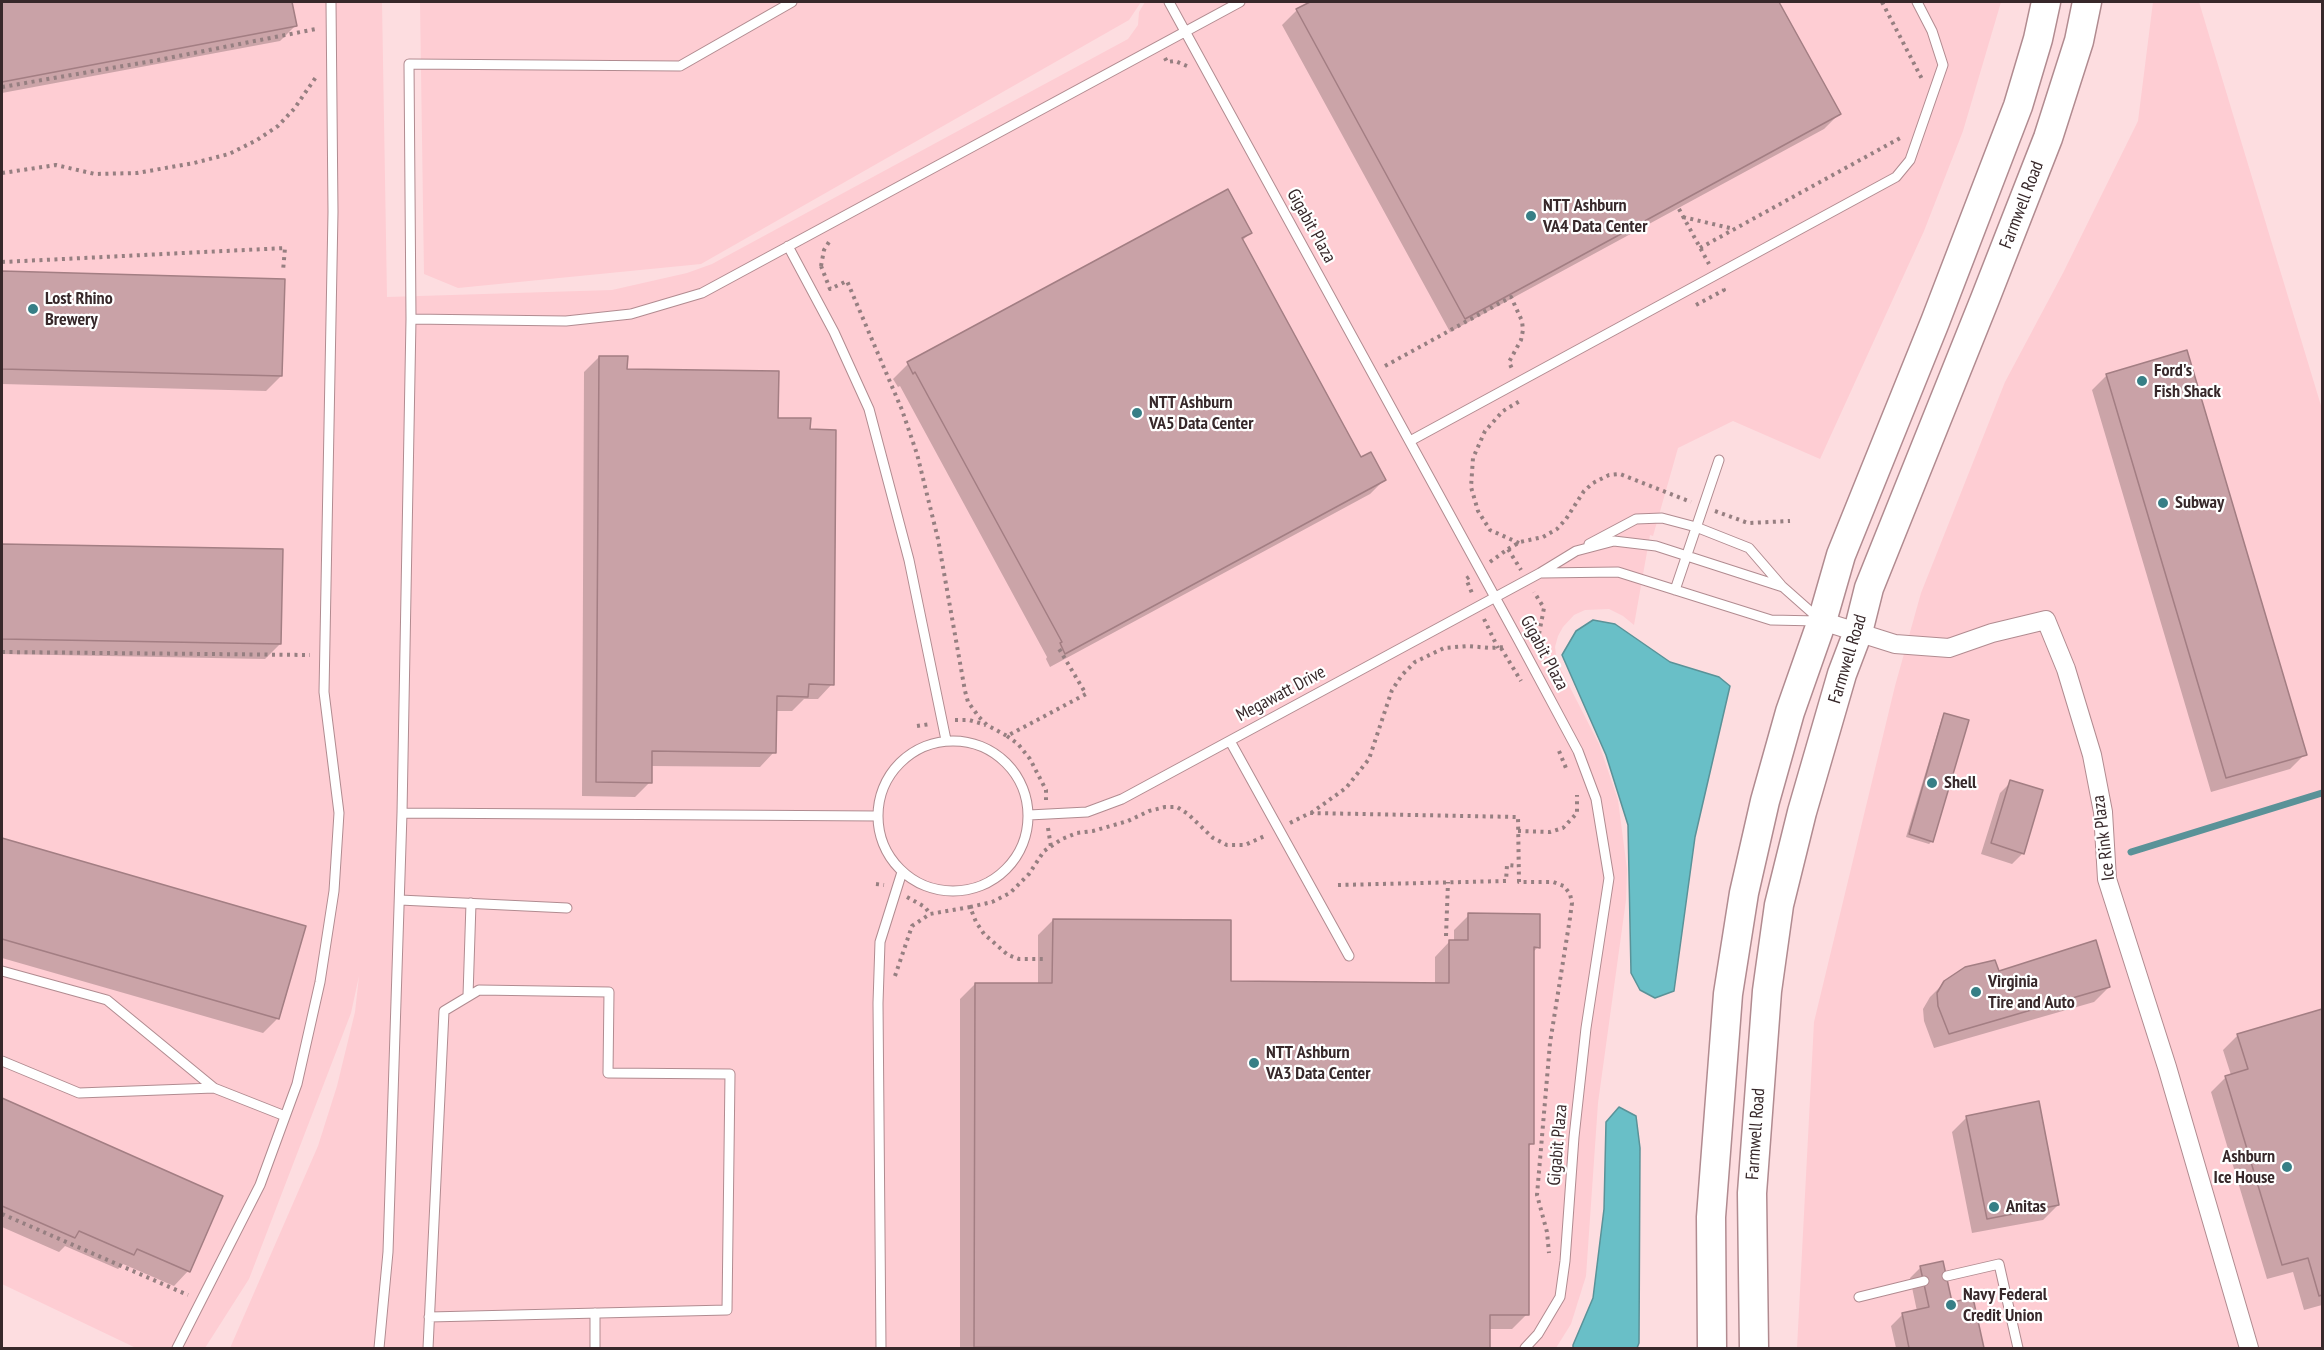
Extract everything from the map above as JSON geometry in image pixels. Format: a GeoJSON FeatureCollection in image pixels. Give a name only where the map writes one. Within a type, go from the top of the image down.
{"type":"FeatureCollection","features":[{"type":"Feature","properties":{"kind":"main road","name":"Farmwell Road"},"geometry":{"type":"LineString","coordinates":[[1712,1348],[1712,1217],[1728,994],[1744,894],[1764,801],[1841,555],[1935,322],[2018,106],[2038,39],[2046,2]]}},
{"type":"Feature","properties":{"kind":"main road","name":"Farmwell Road"},"geometry":{"type":"LineString","coordinates":[[1754,1348],[1752,1193],[1767,991],[1779,905],[1802,812],[1842,674],[1858,632],[1869,588],[2048,138],[2079,41],[2087,2]]}},
{"type":"Feature","properties":{"kind":"street","name":"Ice Rink Plaza"},"geometry":{"type":"LineString","coordinates":[[1822,621],[1895,644],[1949,648],[1992,633],[2046,620],[2066,669],[2092,755],[2103,812],[2107,879],[2167,1067],[2249,1348]]}},
{"type":"Feature","properties":{"kind":"lane"},"geometry":{"type":"LineString","coordinates":[[177,1348],[260,1185],[297,1084],[320,982],[334,891],[339,813],[324,692],[333,212],[331,2]]}},
{"type":"Feature","properties":{"kind":"lane"},"geometry":{"type":"LineString","coordinates":[[379,1348],[388,1252],[400,900],[411,319],[409,64],[680,66],[792,2]]}},
{"type":"Feature","properties":{"kind":"lane","name":"Gigabit Plaza"},"geometry":{"type":"LineString","coordinates":[[1169,2],[1496,597],[1581,761],[1596,799],[1609,878],[1586,1028],[1574,1137],[1565,1261],[1560,1297],[1538,1334],[1525,1348]]}},
{"type":"Feature","properties":{"kind":"lane"},"geometry":{"type":"LineString","coordinates":[[411,319],[566,321],[632,314],[702,293],[1240,2]]}},
{"type":"Feature","properties":{"kind":"lane"},"geometry":{"type":"LineString","coordinates":[[1410,441],[1896,177],[1910,160],[1942,65],[1932,31],[1917,2]]}},
{"type":"Feature","properties":{"kind":"lane"},"geometry":{"type":"LineString","coordinates":[[788,246],[834,332],[869,410],[909,560],[946,740]]}},
{"type":"Feature","properties":{"kind":"lane"},"geometry":{"type":"LineString","coordinates":[[1675,590],[1719,460]]}},
{"type":"Feature","properties":{"kind":"lane"},"geometry":{"type":"LineString","coordinates":[[1576,551],[1636,519],[1662,518],[1696,527],[1749,548],[1783,587],[1822,621]]}},
{"type":"Feature","properties":{"kind":"lane"},"geometry":{"type":"LineString","coordinates":[[1576,551],[1614,541],[1656,546],[1783,587]]}},
{"type":"Feature","properties":{"kind":"lane","name":"Megawatt Drive"},"geometry":{"type":"LineString","coordinates":[[1029,815],[1087,812],[1122,799],[1478,607],[1576,551]]}},
{"type":"Feature","properties":{"kind":"lane"},"geometry":{"type":"LineString","coordinates":[[1540,573],[1618,572],[1771,620],[1822,621]]}},
{"type":"Feature","properties":{"kind":"lane"},"geometry":{"type":"LineString","coordinates":[[946,740],[971,742],[994,752],[1012,769],[1020,783],[1029,815],[1025,840],[1014,862],[996,879],[973,890],[948,892],[923,886],[902,872],[887,853],[878,829],[878,804],[886,780],[901,760],[922,747],[946,740]]}},
{"type":"Feature","properties":{"kind":"lane"},"geometry":{"type":"LineString","coordinates":[[1230,741],[1349,956]]}},
{"type":"Feature","properties":{"kind":"lane"},"geometry":{"type":"LineString","coordinates":[[402,813],[878,816]]}},
{"type":"Feature","properties":{"kind":"lane"},"geometry":{"type":"LineString","coordinates":[[881,1348],[878,1015],[880,942],[902,872]]}},
{"type":"Feature","properties":{"kind":"lane"},"geometry":{"type":"LineString","coordinates":[[400,900],[567,908]]}},
{"type":"Feature","properties":{"kind":"lane"},"geometry":{"type":"LineString","coordinates":[[468,996],[471,903]]}},
{"type":"Feature","properties":{"kind":"lane"},"geometry":{"type":"LineString","coordinates":[[2,971],[107,1000],[214,1089],[285,1116]]}},
{"type":"Feature","properties":{"kind":"lane"},"geometry":{"type":"LineString","coordinates":[[428,1348],[429,1317],[444,1011],[479,990],[609,992],[608,1073],[730,1074],[727,1310],[429,1317]]}},
{"type":"Feature","properties":{"kind":"lane"},"geometry":{"type":"LineString","coordinates":[[2,1061],[79,1093],[214,1089]]}},
{"type":"Feature","properties":{"kind":"lane"},"geometry":{"type":"LineString","coordinates":[[1947,1276],[1999,1264],[2018,1348]]}},
{"type":"Feature","properties":{"kind":"lane"},"geometry":{"type":"LineString","coordinates":[[1859,1297],[1924,1281]]}},
{"type":"Feature","properties":{"kind":"lane"},"geometry":{"type":"LineString","coordinates":[[594,1348],[595,1313]]}},
{"type":"Feature","properties":{"kind":"path"},"geometry":{"type":"LineString","coordinates":[[1881,2],[1923,77],[1919,87]]}},
{"type":"Feature","properties":{"kind":"path"},"geometry":{"type":"LineString","coordinates":[[2,87],[158,60],[331,26]]}},
{"type":"Feature","properties":{"kind":"path"},"geometry":{"type":"LineString","coordinates":[[2,173],[56,165],[95,174],[137,173],[229,154],[278,126],[294,109],[332,55]]}},
{"type":"Feature","properties":{"kind":"path"},"geometry":{"type":"LineString","coordinates":[[1700,248],[1902,137],[1906,127]]}},
{"type":"Feature","properties":{"kind":"path"},"geometry":{"type":"LineString","coordinates":[[1678,209],[1724,291],[1695,306]]}},
{"type":"Feature","properties":{"kind":"path"},"geometry":{"type":"LineString","coordinates":[[1683,217],[1734,229]]}},
{"type":"Feature","properties":{"kind":"path"},"geometry":{"type":"LineString","coordinates":[[2,262],[285,248],[283,271]]}},
{"type":"Feature","properties":{"kind":"path"},"geometry":{"type":"LineString","coordinates":[[821,267],[830,289],[847,281],[902,410],[917,454],[938,540],[968,702],[987,725],[1008,736],[1030,759],[1046,790],[1051,847]]}},
{"type":"Feature","properties":{"kind":"path"},"geometry":{"type":"LineString","coordinates":[[1372,373],[1511,297],[1522,321],[1523,330],[1521,340],[1509,362],[1526,398],[1503,411],[1485,431],[1473,458],[1471,487],[1478,511],[1490,530],[1519,543]]}},
{"type":"Feature","properties":{"kind":"path"},"geometry":{"type":"LineString","coordinates":[[895,988],[895,976],[912,926],[930,914],[992,902],[1010,893],[1029,874],[1044,851],[1077,832],[1093,831],[1165,807],[1177,807],[1188,814],[1213,838],[1227,845],[1245,845],[1310,813],[1346,788],[1364,766],[1378,735],[1392,690],[1415,662],[1444,648],[1468,645],[1500,648],[1539,634],[1544,608],[1508,549],[1466,579]]}},
{"type":"Feature","properties":{"kind":"path"},"geometry":{"type":"LineString","coordinates":[[1460,569],[1500,648],[1522,682]]}},
{"type":"Feature","properties":{"kind":"path"},"geometry":{"type":"LineString","coordinates":[[1008,736],[1086,694],[1058,647]]}},
{"type":"Feature","properties":{"kind":"path"},"geometry":{"type":"LineString","coordinates":[[2,652],[325,655]]}},
{"type":"Feature","properties":{"kind":"path"},"geometry":{"type":"LineString","coordinates":[[1556,745],[1568,773]]}},
{"type":"Feature","properties":{"kind":"path"},"geometry":{"type":"LineString","coordinates":[[1518,831],[1550,832],[1563,828],[1577,813],[1576,792]]}},
{"type":"Feature","properties":{"kind":"path"},"geometry":{"type":"LineString","coordinates":[[1310,813],[1518,817],[1519,882],[1553,882],[1564,886],[1570,894],[1572,903],[1551,1042],[1537,1195],[1547,1232],[1549,1263]]}},
{"type":"Feature","properties":{"kind":"path"},"geometry":{"type":"LineString","coordinates":[[1338,885],[1506,881],[1507,865],[1518,866]]}},
{"type":"Feature","properties":{"kind":"path"},"geometry":{"type":"LineString","coordinates":[[1446,936],[1448,882]]}},
{"type":"Feature","properties":{"kind":"path"},"geometry":{"type":"LineString","coordinates":[[970,907],[976,922],[995,946],[1019,959],[1045,959]]}},
{"type":"Feature","properties":{"kind":"path"},"geometry":{"type":"LineString","coordinates":[[2,1214],[202,1302]]}},
{"type":"Feature","properties":{"kind":"shaded area"},"geometry":{"type":"Polygon","coordinates":[[[2,2],[382,2],[387,297],[612,290],[687,273],[712,264],[1128,39],[1138,25],[1139,12],[1145,2],[2001,2],[1963,131],[1924,231],[1820,459],[1733,421],[1678,448],[1653,536],[1650,535],[1634,625],[1609,609],[1585,610],[1574,615],[1558,636],[1555,647],[1557,662],[1599,744],[1618,800],[1627,869],[1626,900],[1598,1103],[1586,1276],[1571,1324],[1556,1348],[230,1348],[318,1146],[337,1086],[355,1012],[359,976],[351,1013],[249,1279],[205,1348],[136,1348],[2,1284],[2,2]]]}},
{"type":"Feature","properties":{"kind":"shaded area"},"geometry":{"type":"Polygon","coordinates":[[[420,2],[1141,2],[1129,20],[701,264],[458,288],[424,274],[420,2]]]}},
{"type":"Feature","properties":{"kind":"shaded area"},"geometry":{"type":"Polygon","coordinates":[[[2153,2],[2199,2],[2322,409],[2322,1348],[1797,1348],[1814,1022],[1895,686],[1921,593],[2005,382],[2063,273],[2138,121],[2153,2]]]}},
{"type":"Feature","properties":{"kind":"water"},"geometry":{"type":"Polygon","coordinates":[[[1593,620],[1615,624],[1670,662],[1719,677],[1730,686],[1695,837],[1674,991],[1655,998],[1640,990],[1631,973],[1628,825],[1606,755],[1562,655],[1576,631],[1593,620]]]}},
{"type":"Feature","properties":{"kind":"water"},"geometry":{"type":"Polygon","coordinates":[[[1619,1107],[1636,1116],[1640,1148],[1639,1343],[1637,1348],[1573,1348],[1593,1298],[1604,1209],[1606,1122],[1619,1107]]]}},
{"type":"Feature","properties":{"kind":"building"},"geometry":{"type":"Polygon","coordinates":[[[2,2],[292,2],[297,26],[2,82],[2,2]]]}},
{"type":"Feature","properties":{"kind":"building","name":"NTT Ashburn VA4 Data Center"},"geometry":{"type":"Polygon","coordinates":[[[1310,2],[1779,2],[1841,114],[1465,319],[1296,9],[1310,2]]]}},
{"type":"Feature","properties":{"kind":"building","name":"NTT Ashburn VA5 Data Center"},"geometry":{"type":"Polygon","coordinates":[[[1228,189],[1252,233],[1242,238],[1361,457],[1371,452],[1386,480],[1065,654],[1060,643],[1062,642],[915,372],[913,374],[907,362],[1228,189]]]}},
{"type":"Feature","properties":{"kind":"building"},"geometry":{"type":"Polygon","coordinates":[[[2,271],[285,279],[282,376],[2,369],[2,271]]]}},
{"type":"Feature","properties":{"kind":"building"},"geometry":{"type":"Polygon","coordinates":[[[2187,350],[2307,755],[2226,778],[2106,374],[2187,350]]]}},
{"type":"Feature","properties":{"kind":"building"},"geometry":{"type":"Polygon","coordinates":[[[599,356],[628,356],[627,369],[779,371],[778,418],[811,418],[810,429],[836,430],[834,685],[809,684],[808,697],[777,696],[776,753],[652,751],[652,783],[596,782],[599,356]]]}},
{"type":"Feature","properties":{"kind":"building"},"geometry":{"type":"Polygon","coordinates":[[[2,544],[283,549],[281,644],[2,639],[2,544]]]}},
{"type":"Feature","properties":{"kind":"building"},"geometry":{"type":"Polygon","coordinates":[[[1944,713],[1969,720],[1933,842],[1909,834],[1944,713]]]}},
{"type":"Feature","properties":{"kind":"building"},"geometry":{"type":"Polygon","coordinates":[[[2010,780],[2043,790],[2024,854],[1991,843],[2010,780]]]}},
{"type":"Feature","properties":{"kind":"building"},"geometry":{"type":"Polygon","coordinates":[[[2,838],[306,926],[279,1019],[2,939],[2,838]]]}},
{"type":"Feature","properties":{"kind":"building","name":"NTT Ashburn VA3 Data Center"},"geometry":{"type":"Polygon","coordinates":[[[1468,913],[1540,914],[1540,948],[1534,947],[1534,1144],[1529,1144],[1529,1315],[1490,1315],[1490,1348],[974,1347],[975,983],[1052,983],[1053,919],[1231,920],[1231,981],[1449,983],[1449,940],[1468,940],[1468,913]]]}},
{"type":"Feature","properties":{"kind":"building"},"geometry":{"type":"Polygon","coordinates":[[[2096,940],[2110,987],[1949,1034],[1938,1006],[1937,993],[1944,981],[1965,967],[1995,960],[1999,971],[2096,940]]]}},
{"type":"Feature","properties":{"kind":"building","name":"Ashburn Ice House"},"geometry":{"type":"Polygon","coordinates":[[[2322,1009],[2322,1295],[2319,1296],[2308,1258],[2282,1265],[2225,1076],[2248,1069],[2237,1034],[2322,1009]]]}},
{"type":"Feature","properties":{"kind":"building"},"geometry":{"type":"Polygon","coordinates":[[[2,1098],[223,1196],[190,1272],[137,1249],[134,1255],[79,1231],[75,1238],[2,1206],[2,1098]]]}},
{"type":"Feature","properties":{"kind":"building"},"geometry":{"type":"Polygon","coordinates":[[[2039,1101],[2059,1205],[1987,1219],[1966,1116],[2039,1101]]]}},
{"type":"Feature","properties":{"kind":"building","name":"Navy Federal Credit Union"},"geometry":{"type":"Polygon","coordinates":[[[1943,1261],[1952,1302],[1973,1298],[1984,1348],[1909,1348],[1902,1313],[1929,1307],[1920,1266],[1943,1261]]]}},
{"type":"Feature","properties":{"kind":"waterway"},"geometry":{"type":"LineString","coordinates":[[2131,852],[2322,793]]}},
{"type":"Feature","properties":{"kind":"place","name":"NTT Ashburn VA4 Data Center"},"geometry":{"type":"Point","coordinates":[1531,216]}},
{"type":"Feature","properties":{"kind":"place","name":"Lost Rhino Brewery"},"geometry":{"type":"Point","coordinates":[33,309]}},
{"type":"Feature","properties":{"kind":"place","name":"Ford's Fish Shack"},"geometry":{"type":"Point","coordinates":[2142,381]}},
{"type":"Feature","properties":{"kind":"place","name":"NTT Ashburn VA5 Data Center"},"geometry":{"type":"Point","coordinates":[1137,413]}},
{"type":"Feature","properties":{"kind":"place","name":"Subway"},"geometry":{"type":"Point","coordinates":[2163,503]}},
{"type":"Feature","properties":{"kind":"place","name":"Shell"},"geometry":{"type":"Point","coordinates":[1932,783]}},
{"type":"Feature","properties":{"kind":"place","name":"Virginia Tire and Auto"},"geometry":{"type":"Point","coordinates":[1976,992]}},
{"type":"Feature","properties":{"kind":"place","name":"NTT Ashburn VA3 Data Center"},"geometry":{"type":"Point","coordinates":[1254,1063]}},
{"type":"Feature","properties":{"kind":"place","name":"Ashburn Ice House"},"geometry":{"type":"Point","coordinates":[2287,1167]}},
{"type":"Feature","properties":{"kind":"place","name":"Anitas"},"geometry":{"type":"Point","coordinates":[1994,1207]}},
{"type":"Feature","properties":{"kind":"place","name":"Navy Federal Credit Union"},"geometry":{"type":"Point","coordinates":[1951,1305]}}]}
